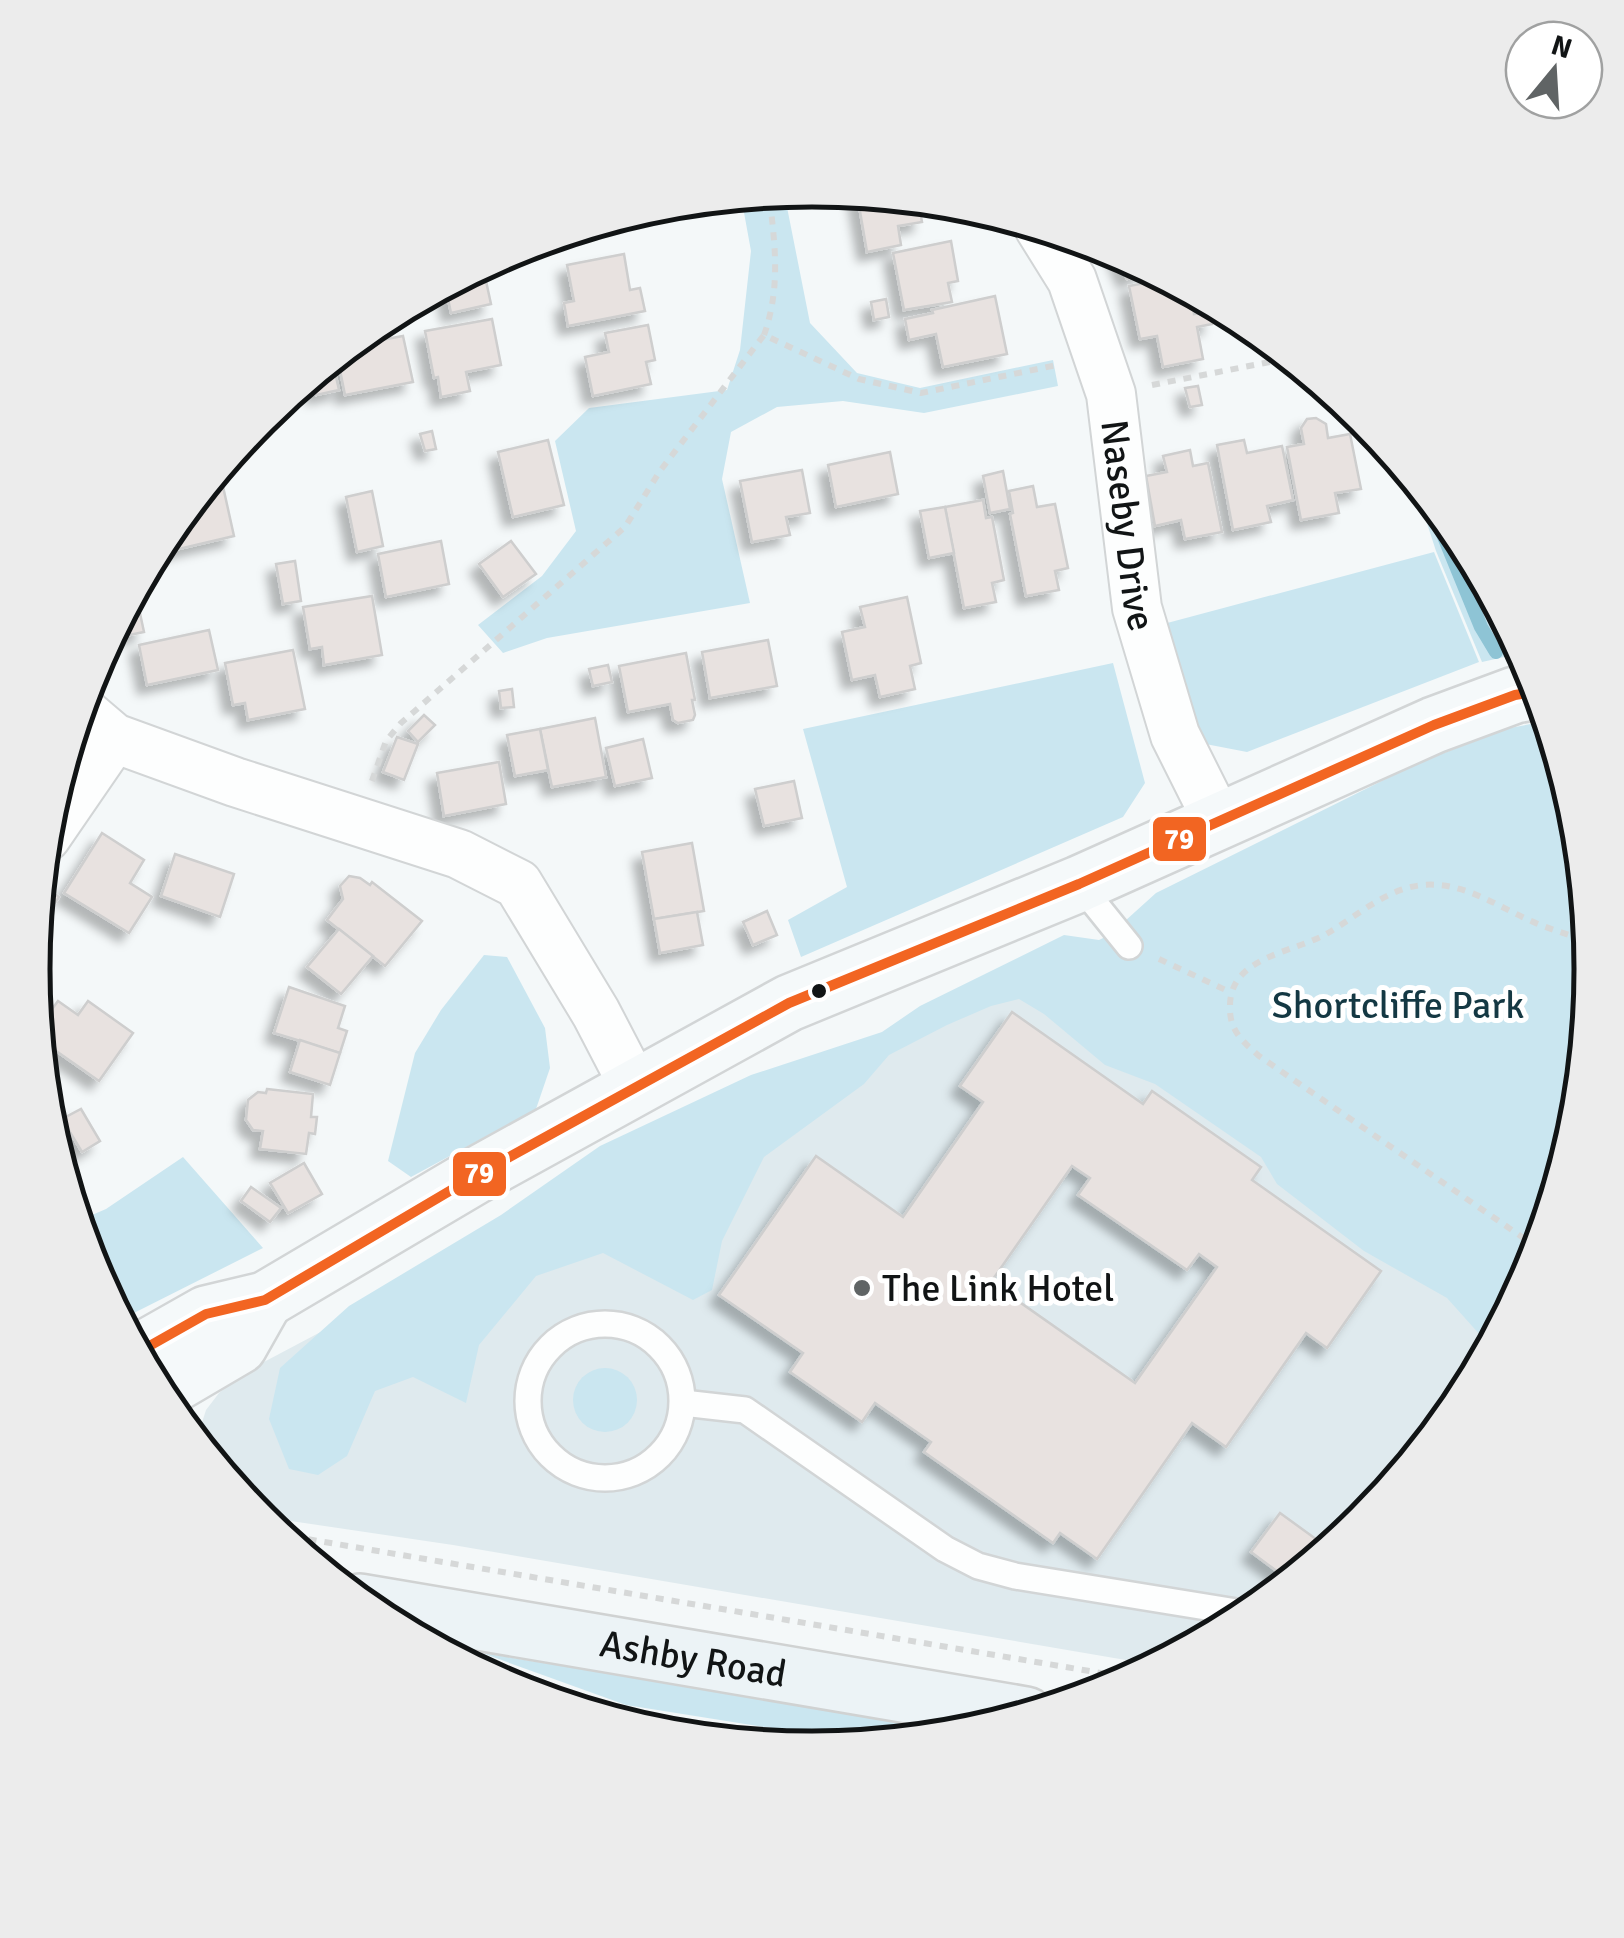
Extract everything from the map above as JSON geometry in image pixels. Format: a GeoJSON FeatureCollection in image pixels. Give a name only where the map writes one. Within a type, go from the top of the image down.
{"type":"FeatureCollection","features":[{"type":"Feature","properties":{"kind":"main road","name":"Ashby Road"},"geometry":{"type":"LineString","coordinates":[[398,1608],[991,1709]]}},
{"type":"Feature","properties":{"kind":"street","name":"Naseby Drive"},"geometry":{"type":"LineString","coordinates":[[1050,245],[1072,280],[1105,375],[1137,608],[1174,735],[1219,823]]}},
{"type":"Feature","properties":{"kind":"street"},"geometry":{"type":"LineString","coordinates":[[150,1346],[206,1314],[265,1300],[475,1176],[789,1003],[1080,884],[1434,725],[1522,694]]}},
{"type":"Feature","properties":{"kind":"street"},"geometry":{"type":"LineString","coordinates":[[77,768],[97,724],[235,782],[458,854],[518,884],[596,1012],[635,1088]]}},
{"type":"Feature","properties":{"kind":"street"},"geometry":{"type":"LineString","coordinates":[[177,1391],[238,1346],[265,1300]]}},
{"type":"Feature","properties":{"kind":"lane"},"geometry":{"type":"LineString","coordinates":[[1080,884],[1130,946]]}},
{"type":"Feature","properties":{"kind":"lane"},"geometry":{"type":"LineString","coordinates":[[604,1323],[637,1330],[664,1350],[681,1384],[682,1403],[680,1422],[662,1453],[634,1473],[600,1478],[568,1469],[542,1447],[529,1416],[528,1399],[535,1366],[556,1340],[571,1331],[604,1323]]}},
{"type":"Feature","properties":{"kind":"lane"},"geometry":{"type":"LineString","coordinates":[[682,1403],[745,1410],[944,1549],[978,1566],[1015,1576],[1224,1610]]}},
{"type":"Feature","properties":{"kind":"path"},"geometry":{"type":"LineString","coordinates":[[358,820],[386,741],[401,723],[625,527],[660,471],[764,336],[774,308],[778,268],[771,209]]}},
{"type":"Feature","properties":{"kind":"path"},"geometry":{"type":"LineString","coordinates":[[764,336],[859,379],[920,393],[1270,360]]}},
{"type":"Feature","properties":{"kind":"path"},"geometry":{"type":"LineString","coordinates":[[1525,1239],[1236,1036],[1229,1012],[1230,992],[1241,973],[1272,955],[1324,935],[1376,901],[1422,884],[1460,888],[1573,936]]}},
{"type":"Feature","properties":{"kind":"path"},"geometry":{"type":"LineString","coordinates":[[1130,946],[1230,992]]}},
{"type":"Feature","properties":{"kind":"path"},"geometry":{"type":"LineString","coordinates":[[307,1539],[1103,1673]]}},
{"type":"Feature","properties":{"kind":"shaded area"},"geometry":{"type":"Polygon","coordinates":[[[1022,976],[1495,1306],[1472,1350],[1417,1433],[1351,1508],[1276,1574],[1235,1603],[1130,1661],[453,1545],[286,1520],[201,1425],[206,1410],[219,1393],[247,1371],[789,1084],[1022,976]]]}},
{"type":"Feature","properties":{"kind":"green space"},"geometry":{"type":"Polygon","coordinates":[[[787,208],[810,323],[857,373],[920,388],[1053,360],[1058,386],[924,413],[843,401],[777,407],[731,432],[722,479],[750,603],[547,638],[503,653],[478,625],[542,576],[576,531],[555,441],[589,408],[727,390],[740,350],[751,251],[744,211],[787,208]]]}},
{"type":"Feature","properties":{"kind":"green space"},"geometry":{"type":"Polygon","coordinates":[[[1425,516],[1472,588],[1506,657],[1482,662],[1425,516]]]}},
{"type":"Feature","properties":{"kind":"green space"},"geometry":{"type":"Polygon","coordinates":[[[1434,552],[1479,662],[1247,752],[1190,741],[1156,626],[1434,552]]]}},
{"type":"Feature","properties":{"kind":"green space"},"geometry":{"type":"Polygon","coordinates":[[[1113,663],[1145,783],[1123,817],[801,957],[788,920],[847,887],[803,729],[1113,663]]]}},
{"type":"Feature","properties":{"kind":"green space","name":"Shortcliffe Park"},"geometry":{"type":"Polygon","coordinates":[[[1534,723],[1559,820],[1572,919],[1572,1019],[1559,1118],[1548,1166],[1516,1261],[1480,1335],[1447,1298],[1364,1251],[1277,1184],[1261,1157],[1155,1084],[1105,1065],[1044,1014],[1019,999],[991,1006],[889,1055],[864,1084],[764,1157],[722,1241],[712,1290],[693,1300],[603,1253],[536,1276],[479,1345],[466,1403],[413,1377],[375,1391],[347,1456],[318,1475],[289,1469],[269,1419],[280,1368],[349,1306],[501,1215],[600,1146],[751,1075],[882,1032],[920,1006],[1064,935],[1099,940],[1128,926],[1125,921],[1156,893],[1420,762],[1510,728],[1534,723]]]}},
{"type":"Feature","properties":{"kind":"green space"},"geometry":{"type":"Polygon","coordinates":[[[484,955],[507,957],[545,1028],[550,1068],[536,1109],[411,1177],[388,1161],[415,1053],[441,1010],[484,955]]]}},
{"type":"Feature","properties":{"kind":"green space"},"geometry":{"type":"Polygon","coordinates":[[[183,1157],[263,1248],[133,1313],[91,1216],[183,1157]]]}},
{"type":"Feature","properties":{"kind":"green space"},"geometry":{"type":"Polygon","coordinates":[[[605,1368],[628,1377],[637,1400],[628,1423],[605,1432],[582,1423],[573,1400],[582,1377],[605,1368]]]}},
{"type":"Feature","properties":{"kind":"green space"},"geometry":{"type":"Polygon","coordinates":[[[482,1653],[915,1723],[862,1729],[782,1730],[626,1705],[482,1653]]]}},
{"type":"Feature","properties":{"kind":"building"},"geometry":{"type":"Polygon","coordinates":[[[860,209],[921,216],[922,222],[898,226],[901,245],[867,252],[860,209]]]}},
{"type":"Feature","properties":{"kind":"building"},"geometry":{"type":"Polygon","coordinates":[[[951,241],[958,281],[948,283],[952,302],[904,310],[893,253],[951,241]]]}},
{"type":"Feature","properties":{"kind":"building"},"geometry":{"type":"Polygon","coordinates":[[[624,254],[630,290],[640,288],[645,311],[568,326],[564,303],[574,301],[567,265],[624,254]]]}},
{"type":"Feature","properties":{"kind":"building"},"geometry":{"type":"Polygon","coordinates":[[[486,281],[491,304],[451,313],[448,300],[486,281]]]}},
{"type":"Feature","properties":{"kind":"building"},"geometry":{"type":"Polygon","coordinates":[[[1143,283],[1211,320],[1212,324],[1197,327],[1203,359],[1163,367],[1157,336],[1140,339],[1129,286],[1143,283]]]}},
{"type":"Feature","properties":{"kind":"building"},"geometry":{"type":"Polygon","coordinates":[[[995,296],[1007,354],[943,367],[936,334],[909,340],[905,319],[995,296]]]}},
{"type":"Feature","properties":{"kind":"building"},"geometry":{"type":"Polygon","coordinates":[[[886,299],[889,317],[874,320],[871,302],[886,299]]]}},
{"type":"Feature","properties":{"kind":"building"},"geometry":{"type":"Polygon","coordinates":[[[492,319],[501,365],[466,372],[470,391],[441,397],[425,331],[492,319]]]}},
{"type":"Feature","properties":{"kind":"building"},"geometry":{"type":"Polygon","coordinates":[[[648,325],[655,360],[646,362],[651,384],[593,396],[585,357],[609,352],[605,333],[648,325]]]}},
{"type":"Feature","properties":{"kind":"building"},"geometry":{"type":"Polygon","coordinates":[[[403,336],[413,382],[345,395],[340,371],[382,340],[403,336]]]}},
{"type":"Feature","properties":{"kind":"building"},"geometry":{"type":"Polygon","coordinates":[[[336,375],[339,390],[316,395],[315,392],[336,375]]]}},
{"type":"Feature","properties":{"kind":"building"},"geometry":{"type":"Polygon","coordinates":[[[1198,386],[1202,405],[1190,407],[1185,388],[1198,386]]]}},
{"type":"Feature","properties":{"kind":"building"},"geometry":{"type":"Polygon","coordinates":[[[1316,418],[1326,424],[1328,438],[1350,434],[1361,489],[1335,493],[1339,513],[1301,520],[1287,447],[1304,444],[1301,428],[1307,419],[1316,418]]]}},
{"type":"Feature","properties":{"kind":"building"},"geometry":{"type":"Polygon","coordinates":[[[432,431],[436,449],[425,451],[420,434],[432,431]]]}},
{"type":"Feature","properties":{"kind":"building"},"geometry":{"type":"Polygon","coordinates":[[[548,440],[564,505],[513,517],[498,452],[548,440]]]}},
{"type":"Feature","properties":{"kind":"building"},"geometry":{"type":"Polygon","coordinates":[[[1244,440],[1247,453],[1282,446],[1293,500],[1267,506],[1271,522],[1233,530],[1217,445],[1244,440]]]}},
{"type":"Feature","properties":{"kind":"building"},"geometry":{"type":"Polygon","coordinates":[[[1190,450],[1193,466],[1208,463],[1222,532],[1185,539],[1181,520],[1155,526],[1146,476],[1167,472],[1163,456],[1190,450]]]}},
{"type":"Feature","properties":{"kind":"building"},"geometry":{"type":"Polygon","coordinates":[[[890,452],[898,494],[836,507],[828,465],[890,452]]]}},
{"type":"Feature","properties":{"kind":"building"},"geometry":{"type":"Polygon","coordinates":[[[802,470],[810,513],[786,517],[790,535],[752,542],[740,481],[802,470]]]}},
{"type":"Feature","properties":{"kind":"building"},"geometry":{"type":"Polygon","coordinates":[[[1003,471],[1010,509],[990,513],[983,476],[1003,471]]]}},
{"type":"Feature","properties":{"kind":"building"},"geometry":{"type":"Polygon","coordinates":[[[223,486],[234,536],[176,550],[223,486]]]}},
{"type":"Feature","properties":{"kind":"building"},"geometry":{"type":"Polygon","coordinates":[[[1033,486],[1037,507],[1055,504],[1068,568],[1055,571],[1059,590],[1026,596],[1009,491],[1033,486]]]}},
{"type":"Feature","properties":{"kind":"building"},"geometry":{"type":"Polygon","coordinates":[[[372,491],[383,546],[357,552],[346,497],[372,491]]]}},
{"type":"Feature","properties":{"kind":"building"},"geometry":{"type":"Polygon","coordinates":[[[983,500],[986,518],[992,517],[1004,580],[992,583],[996,602],[964,608],[945,507],[983,500]]]}},
{"type":"Feature","properties":{"kind":"building"},"geometry":{"type":"Polygon","coordinates":[[[945,507],[954,553],[929,558],[920,511],[945,507]]]}},
{"type":"Feature","properties":{"kind":"building"},"geometry":{"type":"Polygon","coordinates":[[[441,541],[449,584],[386,597],[378,554],[441,541]]]}},
{"type":"Feature","properties":{"kind":"building"},"geometry":{"type":"Polygon","coordinates":[[[511,541],[536,574],[503,597],[479,564],[511,541]]]}},
{"type":"Feature","properties":{"kind":"building"},"geometry":{"type":"Polygon","coordinates":[[[295,561],[301,601],[283,604],[276,564],[295,561]]]}},
{"type":"Feature","properties":{"kind":"building"},"geometry":{"type":"Polygon","coordinates":[[[372,596],[382,655],[324,665],[322,647],[310,649],[303,607],[372,596]]]}},
{"type":"Feature","properties":{"kind":"building"},"geometry":{"type":"Polygon","coordinates":[[[907,597],[921,663],[910,666],[915,689],[880,697],[875,675],[852,680],[842,632],[865,627],[860,607],[907,597]]]}},
{"type":"Feature","properties":{"kind":"building"},"geometry":{"type":"Polygon","coordinates":[[[140,612],[144,632],[127,635],[140,612]]]}},
{"type":"Feature","properties":{"kind":"building"},"geometry":{"type":"Polygon","coordinates":[[[209,630],[218,670],[147,685],[139,645],[209,630]]]}},
{"type":"Feature","properties":{"kind":"building"},"geometry":{"type":"Polygon","coordinates":[[[768,640],[777,686],[710,698],[702,652],[768,640]]]}},
{"type":"Feature","properties":{"kind":"building"},"geometry":{"type":"Polygon","coordinates":[[[293,650],[305,709],[248,720],[245,703],[233,705],[225,663],[293,650]]]}},
{"type":"Feature","properties":{"kind":"building"},"geometry":{"type":"Polygon","coordinates":[[[686,653],[695,700],[693,720],[673,720],[670,704],[628,712],[619,666],[686,653]]]}},
{"type":"Feature","properties":{"kind":"building"},"geometry":{"type":"Polygon","coordinates":[[[608,665],[612,682],[593,686],[589,669],[608,665]]]}},
{"type":"Feature","properties":{"kind":"building"},"geometry":{"type":"Polygon","coordinates":[[[512,689],[514,707],[501,708],[499,691],[512,689]]]}},
{"type":"Feature","properties":{"kind":"building"},"geometry":{"type":"Polygon","coordinates":[[[424,715],[435,725],[418,742],[408,731],[424,715]]]}},
{"type":"Feature","properties":{"kind":"building"},"geometry":{"type":"Polygon","coordinates":[[[595,718],[606,777],[552,787],[540,729],[595,718]]]}},
{"type":"Feature","properties":{"kind":"building"},"geometry":{"type":"Polygon","coordinates":[[[540,729],[548,770],[515,776],[507,735],[540,729]]]}},
{"type":"Feature","properties":{"kind":"building"},"geometry":{"type":"Polygon","coordinates":[[[397,737],[418,744],[404,780],[383,772],[397,737]]]}},
{"type":"Feature","properties":{"kind":"building"},"geometry":{"type":"Polygon","coordinates":[[[643,739],[652,778],[615,786],[606,748],[643,739]]]}},
{"type":"Feature","properties":{"kind":"building"},"geometry":{"type":"Polygon","coordinates":[[[499,762],[506,804],[444,816],[437,773],[499,762]]]}},
{"type":"Feature","properties":{"kind":"building"},"geometry":{"type":"Polygon","coordinates":[[[794,781],[802,818],[764,826],[755,789],[794,781]]]}},
{"type":"Feature","properties":{"kind":"building"},"geometry":{"type":"Polygon","coordinates":[[[102,833],[144,860],[130,883],[152,897],[129,933],[64,893],[102,833]]]}},
{"type":"Feature","properties":{"kind":"building"},"geometry":{"type":"Polygon","coordinates":[[[692,843],[704,911],[654,919],[642,852],[692,843]]]}},
{"type":"Feature","properties":{"kind":"building"},"geometry":{"type":"Polygon","coordinates":[[[175,854],[234,874],[220,917],[161,896],[175,854]]]}},
{"type":"Feature","properties":{"kind":"building"},"geometry":{"type":"Polygon","coordinates":[[[349,876],[370,885],[372,882],[422,921],[385,966],[327,920],[343,899],[340,886],[349,876]]]}},
{"type":"Feature","properties":{"kind":"building"},"geometry":{"type":"Polygon","coordinates":[[[767,911],[777,935],[753,945],[743,922],[767,911]]]}},
{"type":"Feature","properties":{"kind":"building"},"geometry":{"type":"Polygon","coordinates":[[[697,912],[703,945],[660,953],[654,919],[697,912]]]}},
{"type":"Feature","properties":{"kind":"building"},"geometry":{"type":"Polygon","coordinates":[[[339,929],[373,956],[341,994],[307,967],[339,929]]]}},
{"type":"Feature","properties":{"kind":"building"},"geometry":{"type":"Polygon","coordinates":[[[289,987],[345,1006],[338,1028],[347,1031],[340,1053],[274,1033],[289,987]]]}},
{"type":"Feature","properties":{"kind":"building"},"geometry":{"type":"Polygon","coordinates":[[[58,1001],[78,1015],[88,1001],[133,1033],[99,1081],[55,1050],[52,1010],[58,1001]]]}},
{"type":"Feature","properties":{"kind":"building","name":"The Link Hotel"},"geometry":{"type":"Polygon","coordinates":[[[1012,1012],[1143,1104],[1152,1091],[1261,1167],[1252,1180],[1381,1271],[1327,1348],[1306,1333],[1226,1447],[1192,1423],[1097,1559],[1060,1533],[1053,1543],[924,1452],[931,1442],[875,1403],[862,1422],[790,1372],[803,1353],[719,1295],[816,1156],[903,1217],[983,1102],[960,1086],[1012,1012]],[[1072,1166],[991,1282],[1135,1383],[1217,1267],[1199,1254],[1187,1270],[1078,1195],[1090,1178],[1072,1166]]]}},
{"type":"Feature","properties":{"kind":"building"},"geometry":{"type":"Polygon","coordinates":[[[300,1040],[340,1053],[330,1085],[290,1072],[300,1040]]]}},
{"type":"Feature","properties":{"kind":"building"},"geometry":{"type":"Polygon","coordinates":[[[267,1089],[313,1094],[311,1117],[317,1117],[315,1134],[309,1133],[306,1154],[260,1149],[263,1131],[253,1130],[246,1120],[248,1100],[267,1089]]]}},
{"type":"Feature","properties":{"kind":"building"},"geometry":{"type":"Polygon","coordinates":[[[81,1109],[100,1141],[82,1152],[65,1117],[81,1109]]]}},
{"type":"Feature","properties":{"kind":"building"},"geometry":{"type":"Polygon","coordinates":[[[304,1163],[322,1194],[288,1213],[270,1183],[304,1163]]]}},
{"type":"Feature","properties":{"kind":"building"},"geometry":{"type":"Polygon","coordinates":[[[251,1187],[281,1208],[270,1222],[241,1201],[251,1187]]]}},
{"type":"Feature","properties":{"kind":"building"},"geometry":{"type":"Polygon","coordinates":[[[1280,1513],[1317,1540],[1278,1572],[1251,1552],[1280,1513]]]}},
{"type":"Feature","properties":{"kind":"waterway"},"geometry":{"type":"LineString","coordinates":[[1451,555],[1481,627],[1496,652]]}},
{"type":"Feature","properties":{"kind":"transit line","name":"79"},"geometry":{"type":"LineString","coordinates":[[150,1346],[206,1314],[265,1300],[475,1176],[789,1003],[1079,884],[1434,725],[1522,694]]}},
{"type":"Feature","properties":{"kind":"place","name":"The Link Hotel"},"geometry":{"type":"Point","coordinates":[862,1288]}}]}
